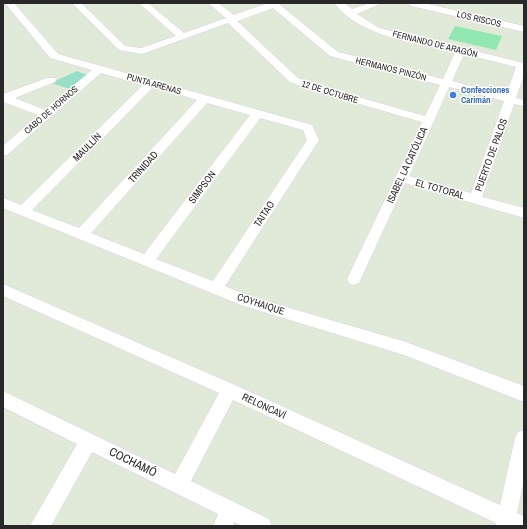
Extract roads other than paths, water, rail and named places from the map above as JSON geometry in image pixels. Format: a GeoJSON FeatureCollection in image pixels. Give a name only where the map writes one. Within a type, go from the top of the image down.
{"type":"FeatureCollection","features":[{"type":"Feature","properties":{"kind":"street","name":"PUNTA ARENAS"},"geometry":{"type":"LineString","coordinates":[[9,3],[54,56],[308,128],[313,140]]}},
{"type":"Feature","properties":{"kind":"street"},"geometry":{"type":"LineString","coordinates":[[76,3],[122,48],[137,51],[149,49],[275,4]]}},
{"type":"Feature","properties":{"kind":"street"},"geometry":{"type":"LineString","coordinates":[[143,3],[183,37]]}},
{"type":"Feature","properties":{"kind":"street","name":"12 DE OCTUBRE"},"geometry":{"type":"LineString","coordinates":[[212,3],[232,19],[294,80],[315,88],[428,120]]}},
{"type":"Feature","properties":{"kind":"street","name":"FERNANDO DE ARAGÓN"},"geometry":{"type":"LineString","coordinates":[[338,3],[363,23],[376,30],[523,66]]}},
{"type":"Feature","properties":{"kind":"street"},"geometry":{"type":"LineString","coordinates":[[350,13],[378,3]]}},
{"type":"Feature","properties":{"kind":"street","name":"LOS RISCOS"},"geometry":{"type":"LineString","coordinates":[[411,3],[524,29]]}},
{"type":"Feature","properties":{"kind":"street","name":"HERMANOS PINZÓN"},"geometry":{"type":"LineString","coordinates":[[275,4],[334,54],[524,103]]}},
{"type":"Feature","properties":{"kind":"street","name":"ISABEL LA CATÓLICA"},"geometry":{"type":"LineString","coordinates":[[354,279],[445,82],[461,51]]}},
{"type":"Feature","properties":{"kind":"street","name":"PUERTO DE PALOS"},"geometry":{"type":"LineString","coordinates":[[475,199],[523,66]]}},
{"type":"Feature","properties":{"kind":"street","name":"CABO DE HORNOS"},"geometry":{"type":"LineString","coordinates":[[3,152],[45,114],[99,69]]}},
{"type":"Feature","properties":{"kind":"street"},"geometry":{"type":"LineString","coordinates":[[4,98],[51,80]]}},
{"type":"Feature","properties":{"kind":"street","name":"MAULLÍN"},"geometry":{"type":"LineString","coordinates":[[23,211],[151,83]]}},
{"type":"Feature","properties":{"kind":"street"},"geometry":{"type":"LineString","coordinates":[[4,98],[45,114]]}},
{"type":"Feature","properties":{"kind":"street","name":"TRINIDAD"},"geometry":{"type":"LineString","coordinates":[[81,235],[205,98]]}},
{"type":"Feature","properties":{"kind":"street","name":"SIMPSON"},"geometry":{"type":"LineString","coordinates":[[146,262],[258,113]]}},
{"type":"Feature","properties":{"kind":"street","name":"TAITAO"},"geometry":{"type":"LineString","coordinates":[[216,288],[313,140]]}},
{"type":"Feature","properties":{"kind":"street","name":"EL TOTORAL"},"geometry":{"type":"LineString","coordinates":[[401,178],[524,213]]}},
{"type":"Feature","properties":{"kind":"street","name":"COYHAIQUE"},"geometry":{"type":"LineString","coordinates":[[3,203],[146,262],[246,300],[406,349],[524,394]]}},
{"type":"Feature","properties":{"kind":"street","name":"RELONCAVÍ"},"geometry":{"type":"LineString","coordinates":[[3,290],[229,390],[506,522],[524,526]]}},
{"type":"Feature","properties":{"kind":"street"},"geometry":{"type":"LineString","coordinates":[[179,485],[229,390]]}},
{"type":"Feature","properties":{"kind":"street","name":"COCHAMÓ"},"geometry":{"type":"LineString","coordinates":[[3,399],[179,485],[227,518],[262,526]]}},
{"type":"Feature","properties":{"kind":"street"},"geometry":{"type":"LineString","coordinates":[[506,522],[524,438]]}},
{"type":"Feature","properties":{"kind":"street"},"geometry":{"type":"LineString","coordinates":[[40,526],[89,441]]}},
{"type":"Feature","properties":{"kind":"place","name":"Confecciones Carimán"},"geometry":{"type":"Point","coordinates":[453,95]}}]}
